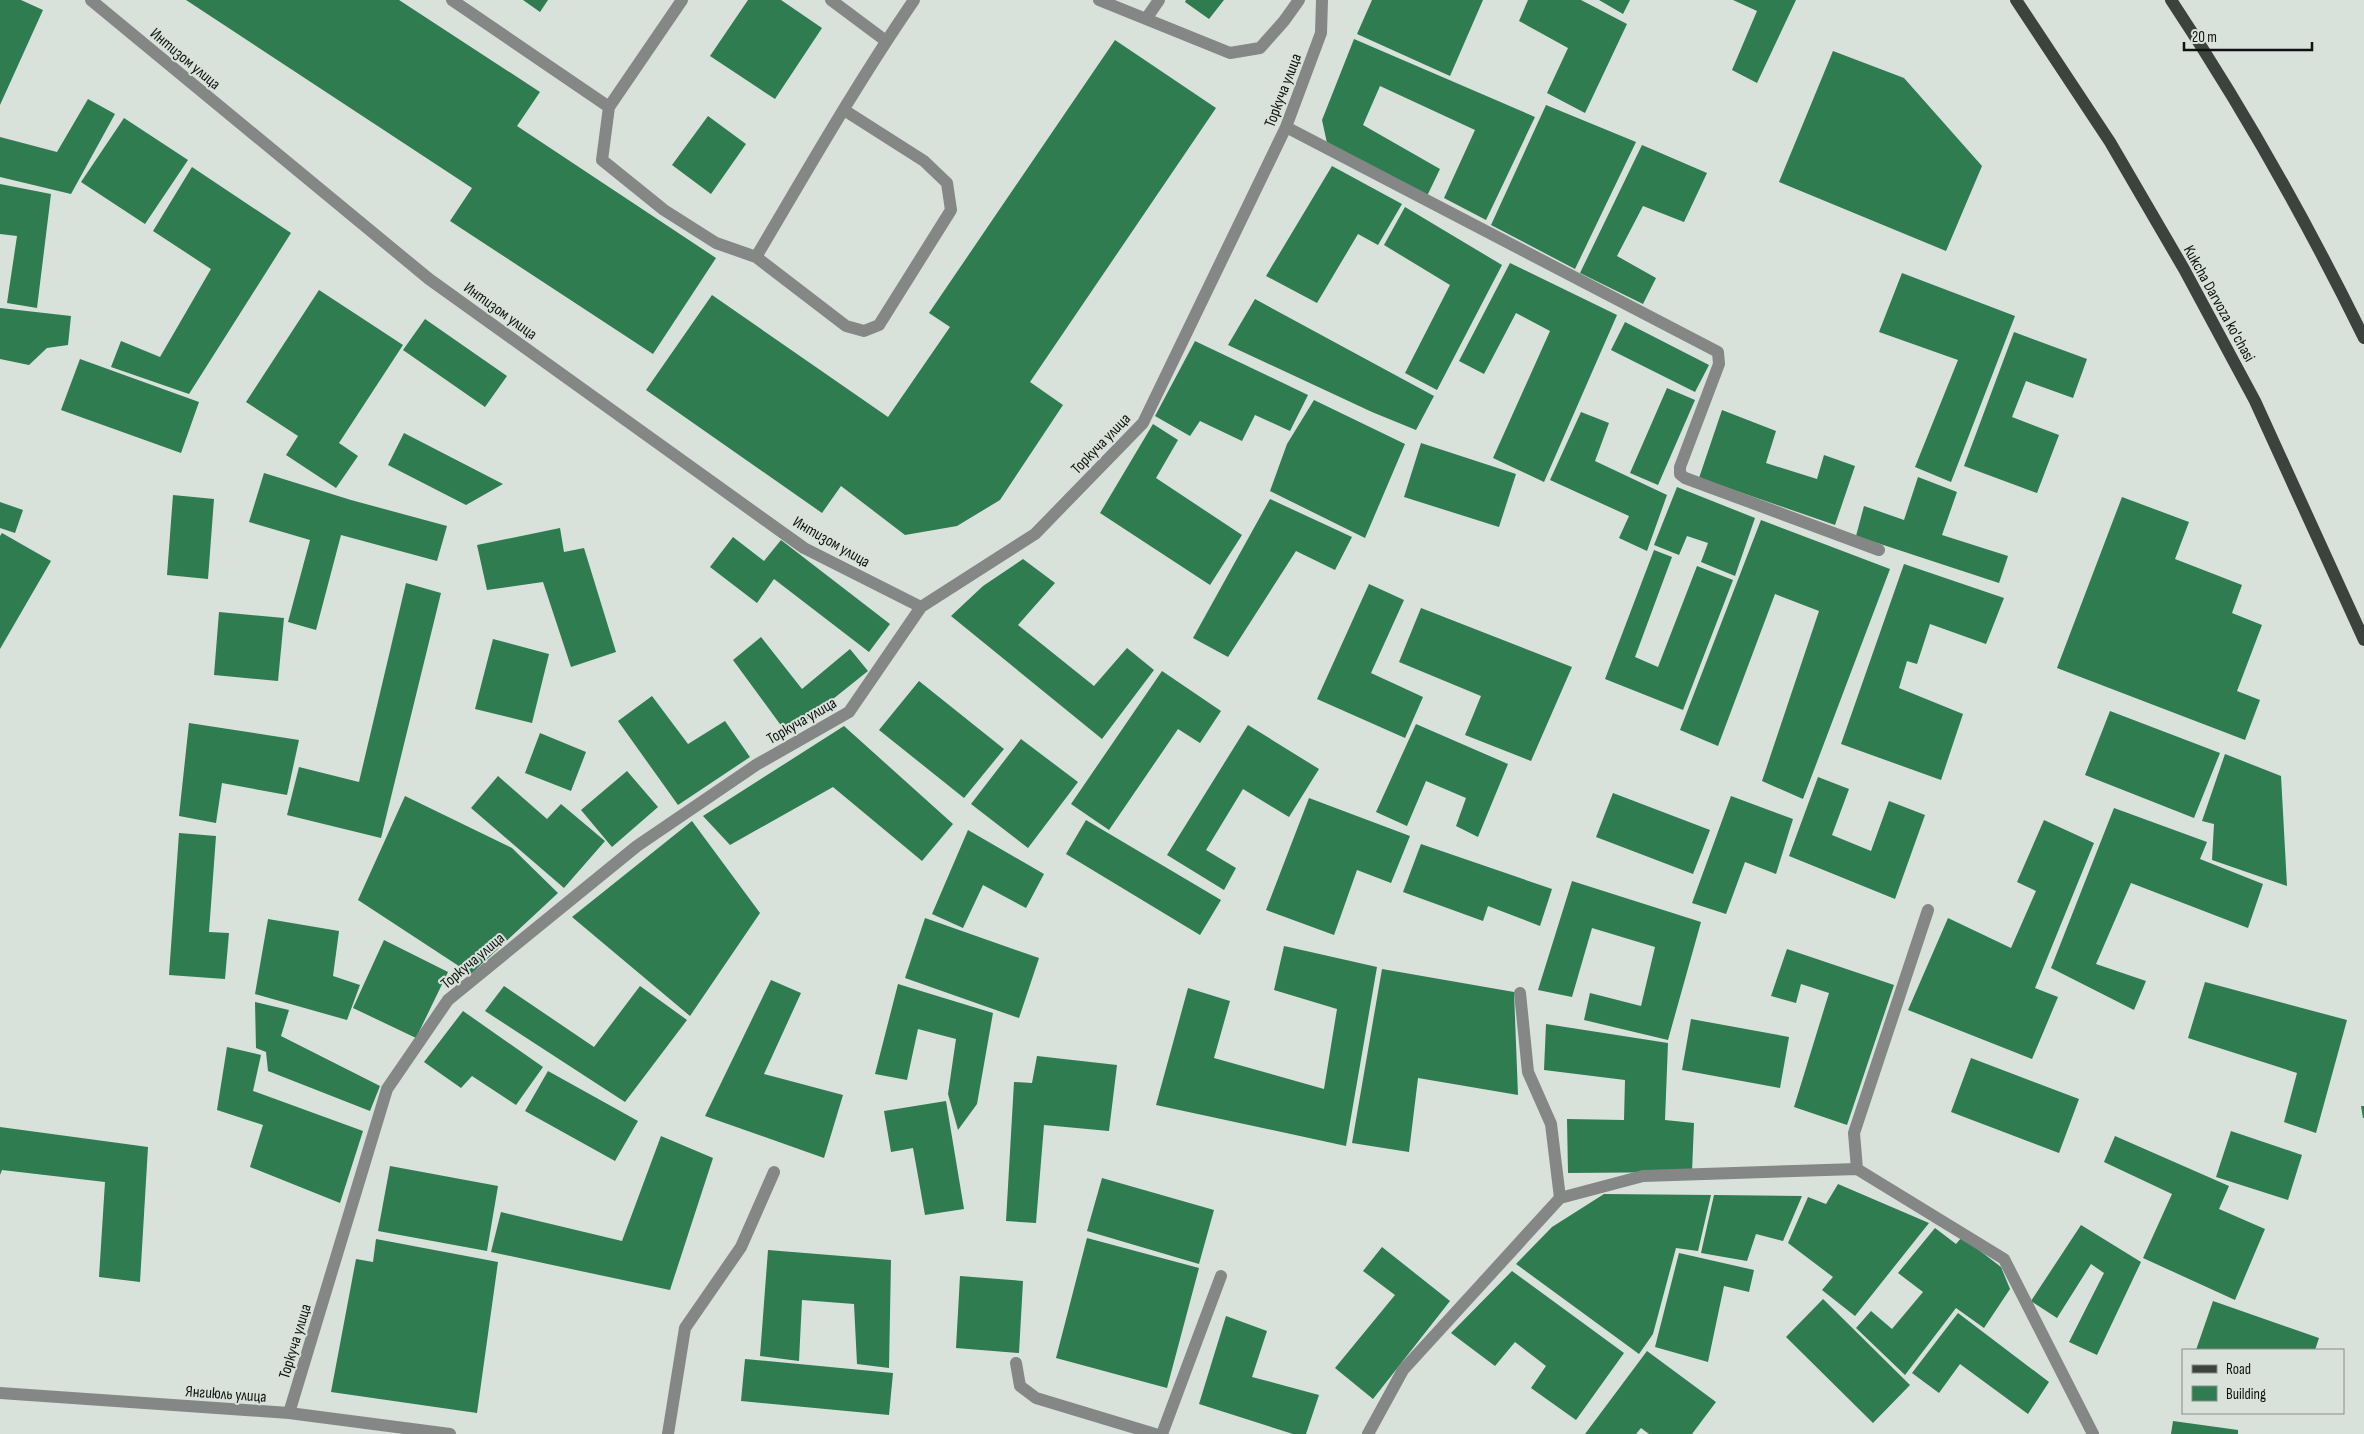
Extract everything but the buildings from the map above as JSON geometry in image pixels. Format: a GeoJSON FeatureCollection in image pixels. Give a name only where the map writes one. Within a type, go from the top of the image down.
{"type":"FeatureCollection","features":[{"type":"Feature","properties":{"kind":"main road","name":"Kukcha Darvoza ko'chasi"},"geometry":{"type":"LineString","coordinates":[[2016,0],[2110,142],[2193,285],[2255,401],[2364,640]]}},
{"type":"Feature","properties":{"kind":"main road"},"geometry":{"type":"LineString","coordinates":[[2171,0],[2211,60],[2288,193],[2364,338]]}},
{"type":"Feature","properties":{"kind":"street","name":"Интизом улица"},"geometry":{"type":"LineString","coordinates":[[91,0],[429,278],[804,548],[921,607]]}},
{"type":"Feature","properties":{"kind":"street"},"geometry":{"type":"LineString","coordinates":[[452,0],[609,106]]}},
{"type":"Feature","properties":{"kind":"street"},"geometry":{"type":"LineString","coordinates":[[682,0],[609,106],[602,160],[664,210],[716,242],[756,257],[846,326],[864,331],[879,325],[951,210],[947,183],[924,161],[844,110]]}},
{"type":"Feature","properties":{"kind":"street"},"geometry":{"type":"LineString","coordinates":[[831,0],[886,41]]}},
{"type":"Feature","properties":{"kind":"street"},"geometry":{"type":"LineString","coordinates":[[756,257],[886,41],[914,0]]}},
{"type":"Feature","properties":{"kind":"street"},"geometry":{"type":"LineString","coordinates":[[1099,0],[1230,53],[1260,48],[1284,21],[1299,0]]}},
{"type":"Feature","properties":{"kind":"street"},"geometry":{"type":"LineString","coordinates":[[1146,19],[1159,0]]}},
{"type":"Feature","properties":{"kind":"street","name":"Торкуча улица"},"geometry":{"type":"LineString","coordinates":[[289,1414],[387,1090],[448,1000],[637,846],[756,765],[849,712],[921,607],[1035,534],[1143,423],[1286,127],[1321,33],[1322,0]]}},
{"type":"Feature","properties":{"kind":"street"},"geometry":{"type":"LineString","coordinates":[[1286,127],[1718,352],[1719,364],[1680,467],[1680,474],[1684,478],[1879,550]]}},
{"type":"Feature","properties":{"kind":"street"},"geometry":{"type":"LineString","coordinates":[[1857,1169],[1854,1133],[1928,910]]}},
{"type":"Feature","properties":{"kind":"street"},"geometry":{"type":"LineString","coordinates":[[1520,993],[1528,1072],[1551,1124],[1560,1198]]}},
{"type":"Feature","properties":{"kind":"street"},"geometry":{"type":"LineString","coordinates":[[1368,1434],[1403,1370],[1560,1198],[1643,1176],[1857,1169],[2004,1259],[2092,1434]]}},
{"type":"Feature","properties":{"kind":"street"},"geometry":{"type":"LineString","coordinates":[[668,1434],[685,1328],[741,1247],[774,1172]]}},
{"type":"Feature","properties":{"kind":"street"},"geometry":{"type":"LineString","coordinates":[[1162,1434],[1221,1276]]}},
{"type":"Feature","properties":{"kind":"street"},"geometry":{"type":"LineString","coordinates":[[1016,1363],[1020,1386],[1036,1398],[1154,1434]]}},
{"type":"Feature","properties":{"kind":"street","name":"Янгиюль улица"},"geometry":{"type":"LineString","coordinates":[[0,1393],[289,1414],[450,1434]]}}]}
